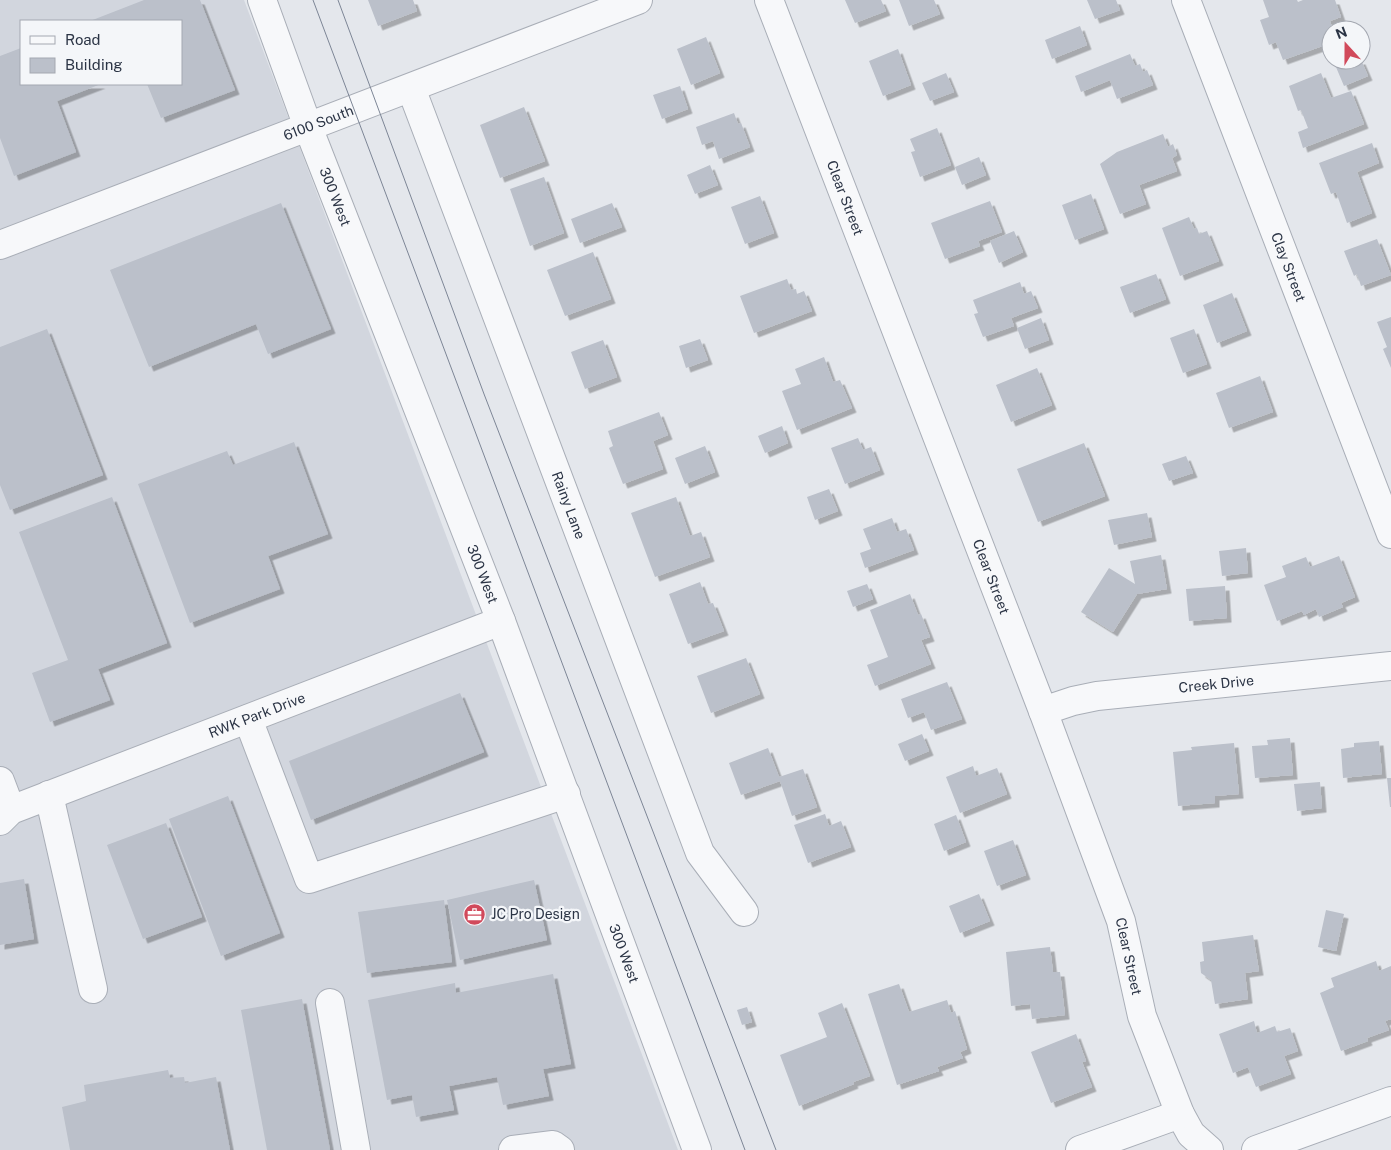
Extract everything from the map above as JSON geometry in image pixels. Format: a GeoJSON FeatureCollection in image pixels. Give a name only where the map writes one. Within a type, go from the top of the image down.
{"type":"FeatureCollection","features":[{"type":"Feature","properties":{"kind":"street","name":"300 West"},"geometry":{"type":"LineString","coordinates":[[262,0],[308,126],[501,621],[697,1150]]}},
{"type":"Feature","properties":{"kind":"street","name":"6100 South"},"geometry":{"type":"LineString","coordinates":[[0,245],[638,0]]}},
{"type":"Feature","properties":{"kind":"street","name":"Clear Street"},"geometry":{"type":"LineString","coordinates":[[769,0],[1043,711],[1121,921],[1142,1016],[1180,1114],[1191,1134],[1209,1150]]}},
{"type":"Feature","properties":{"kind":"street","name":"Clay Street"},"geometry":{"type":"LineString","coordinates":[[1186,0],[1391,534]]}},
{"type":"Feature","properties":{"kind":"street","name":"Rainy Lane"},"geometry":{"type":"LineString","coordinates":[[411,88],[700,853],[744,912]]}},
{"type":"Feature","properties":{"kind":"street","name":"RWK Park Drive"},"geometry":{"type":"LineString","coordinates":[[6,815],[49,795],[501,621]]}},
{"type":"Feature","properties":{"kind":"street","name":"Creek Drive"},"geometry":{"type":"LineString","coordinates":[[1043,711],[1096,696],[1391,666]]}},
{"type":"Feature","properties":{"kind":"street"},"geometry":{"type":"LineString","coordinates":[[248,719],[309,879],[566,794]]}},
{"type":"Feature","properties":{"kind":"street"},"geometry":{"type":"LineString","coordinates":[[0,781],[6,815]]}},
{"type":"Feature","properties":{"kind":"street"},"geometry":{"type":"LineString","coordinates":[[49,795],[93,989]]}},
{"type":"Feature","properties":{"kind":"street"},"geometry":{"type":"LineString","coordinates":[[330,1003],[356,1150]]}},
{"type":"Feature","properties":{"kind":"street"},"geometry":{"type":"LineString","coordinates":[[1256,1150],[1391,1102]]}},
{"type":"Feature","properties":{"kind":"street"},"geometry":{"type":"LineString","coordinates":[[1080,1150],[1180,1114]]}},
{"type":"Feature","properties":{"kind":"street"},"geometry":{"type":"LineString","coordinates":[[513,1150],[553,1145],[560,1150]]}},
{"type":"Feature","properties":{"kind":"shaded area"},"geometry":{"type":"Polygon","coordinates":[[[0,0],[244,0],[678,1150],[0,1150],[0,0]]]}},
{"type":"Feature","properties":{"kind":"building"},"geometry":{"type":"Polygon","coordinates":[[[144,0],[200,0],[235,90],[161,118],[147,85],[182,85],[182,20],[93,20],[144,0]]]}},
{"type":"Feature","properties":{"kind":"building"},"geometry":{"type":"Polygon","coordinates":[[[368,0],[413,0],[417,11],[378,26],[368,0]]]}},
{"type":"Feature","properties":{"kind":"building"},"geometry":{"type":"Polygon","coordinates":[[[845,0],[881,0],[886,11],[855,23],[845,0]]]}},
{"type":"Feature","properties":{"kind":"building"},"geometry":{"type":"Polygon","coordinates":[[[899,0],[934,0],[940,14],[909,26],[899,0]]]}},
{"type":"Feature","properties":{"kind":"building"},"geometry":{"type":"Polygon","coordinates":[[[1087,0],[1116,0],[1120,10],[1095,19],[1087,0]]]}},
{"type":"Feature","properties":{"kind":"building"},"geometry":{"type":"Polygon","coordinates":[[[1263,0],[1297,0],[1298,2],[1303,0],[1335,0],[1341,17],[1333,20],[1321,20],[1321,47],[1283,60],[1276,42],[1269,45],[1260,20],[1269,17],[1263,0]]]}},
{"type":"Feature","properties":{"kind":"building"},"geometry":{"type":"Polygon","coordinates":[[[1080,26],[1087,45],[1052,59],[1045,40],[1080,26]]]}},
{"type":"Feature","properties":{"kind":"building"},"geometry":{"type":"Polygon","coordinates":[[[706,37],[720,73],[691,85],[677,49],[706,37]]]}},
{"type":"Feature","properties":{"kind":"building"},"geometry":{"type":"Polygon","coordinates":[[[20,48],[20,85],[98,85],[57,101],[76,152],[14,176],[0,138],[0,56],[20,48]]]}},
{"type":"Feature","properties":{"kind":"building"},"geometry":{"type":"Polygon","coordinates":[[[898,49],[911,85],[883,96],[869,61],[898,49]]]}},
{"type":"Feature","properties":{"kind":"building"},"geometry":{"type":"Polygon","coordinates":[[[1130,54],[1135,66],[1140,64],[1143,72],[1147,70],[1153,85],[1117,99],[1110,80],[1081,92],[1075,76],[1130,54]]]}},
{"type":"Feature","properties":{"kind":"building"},"geometry":{"type":"Polygon","coordinates":[[[1337,70],[1365,70],[1368,76],[1344,86],[1337,70]]]}},
{"type":"Feature","properties":{"kind":"building"},"geometry":{"type":"Polygon","coordinates":[[[946,73],[954,92],[930,101],[922,83],[946,73]]]}},
{"type":"Feature","properties":{"kind":"building"},"geometry":{"type":"Polygon","coordinates":[[[1321,73],[1331,98],[1351,91],[1364,124],[1303,148],[1298,132],[1308,128],[1301,110],[1298,111],[1289,86],[1321,73]]]}},
{"type":"Feature","properties":{"kind":"building"},"geometry":{"type":"Polygon","coordinates":[[[680,86],[688,109],[662,119],[653,95],[680,86]]]}},
{"type":"Feature","properties":{"kind":"building"},"geometry":{"type":"Polygon","coordinates":[[[524,107],[545,161],[500,178],[480,125],[524,107]]]}},
{"type":"Feature","properties":{"kind":"building"},"geometry":{"type":"Polygon","coordinates":[[[734,113],[738,124],[741,123],[750,147],[719,159],[713,141],[702,145],[696,127],[734,113]]]}},
{"type":"Feature","properties":{"kind":"building"},"geometry":{"type":"Polygon","coordinates":[[[937,128],[951,165],[920,177],[911,152],[915,151],[910,139],[937,128]]]}},
{"type":"Feature","properties":{"kind":"building"},"geometry":{"type":"Polygon","coordinates":[[[1163,134],[1168,147],[1173,144],[1177,155],[1172,158],[1177,171],[1139,185],[1146,204],[1120,214],[1100,164],[1117,152],[1163,134]]]}},
{"type":"Feature","properties":{"kind":"building"},"geometry":{"type":"Polygon","coordinates":[[[1372,143],[1379,163],[1357,172],[1372,213],[1347,223],[1336,192],[1331,194],[1319,163],[1372,143]]]}},
{"type":"Feature","properties":{"kind":"building"},"geometry":{"type":"Polygon","coordinates":[[[979,157],[986,175],[962,185],[955,167],[979,157]]]}},
{"type":"Feature","properties":{"kind":"building"},"geometry":{"type":"Polygon","coordinates":[[[710,165],[718,185],[695,194],[687,175],[710,165]]]}},
{"type":"Feature","properties":{"kind":"building"},"geometry":{"type":"Polygon","coordinates":[[[544,177],[564,233],[530,246],[510,189],[544,177]]]}},
{"type":"Feature","properties":{"kind":"building"},"geometry":{"type":"Polygon","coordinates":[[[1091,194],[1104,229],[1075,240],[1062,205],[1091,194]]]}},
{"type":"Feature","properties":{"kind":"building"},"geometry":{"type":"Polygon","coordinates":[[[760,196],[774,233],[745,244],[731,207],[760,196]]]}},
{"type":"Feature","properties":{"kind":"building"},"geometry":{"type":"Polygon","coordinates":[[[990,201],[1002,232],[978,241],[980,246],[945,259],[931,223],[990,201]]]}},
{"type":"Feature","properties":{"kind":"building"},"geometry":{"type":"Polygon","coordinates":[[[281,203],[331,329],[268,354],[256,324],[149,367],[110,270],[281,203]]]}},
{"type":"Feature","properties":{"kind":"building"},"geometry":{"type":"Polygon","coordinates":[[[612,203],[622,227],[580,243],[571,219],[612,203]]]}},
{"type":"Feature","properties":{"kind":"building"},"geometry":{"type":"Polygon","coordinates":[[[1189,217],[1194,229],[1197,228],[1199,234],[1207,231],[1219,261],[1180,276],[1162,228],[1189,217]]]}},
{"type":"Feature","properties":{"kind":"building"},"geometry":{"type":"Polygon","coordinates":[[[1014,231],[1023,252],[999,263],[990,241],[1014,231]]]}},
{"type":"Feature","properties":{"kind":"building"},"geometry":{"type":"Polygon","coordinates":[[[1377,239],[1391,275],[1361,286],[1357,274],[1354,276],[1344,251],[1377,239]]]}},
{"type":"Feature","properties":{"kind":"building"},"geometry":{"type":"Polygon","coordinates":[[[593,252],[611,299],[565,316],[547,270],[593,252]]]}},
{"type":"Feature","properties":{"kind":"building"},"geometry":{"type":"Polygon","coordinates":[[[1156,274],[1166,299],[1130,313],[1120,287],[1156,274]]]}},
{"type":"Feature","properties":{"kind":"building"},"geometry":{"type":"Polygon","coordinates":[[[787,279],[791,290],[796,289],[797,294],[804,291],[812,311],[754,333],[740,296],[787,279]]]}},
{"type":"Feature","properties":{"kind":"building"},"geometry":{"type":"Polygon","coordinates":[[[1020,282],[1024,294],[1031,291],[1038,308],[1011,318],[1014,326],[983,337],[974,314],[978,313],[973,300],[1020,282]]]}},
{"type":"Feature","properties":{"kind":"building"},"geometry":{"type":"Polygon","coordinates":[[[1232,293],[1247,331],[1217,343],[1203,305],[1232,293]]]}},
{"type":"Feature","properties":{"kind":"building"},"geometry":{"type":"Polygon","coordinates":[[[1391,317],[1391,368],[1383,349],[1387,347],[1377,322],[1391,317]]]}},
{"type":"Feature","properties":{"kind":"building"},"geometry":{"type":"Polygon","coordinates":[[[1041,318],[1049,340],[1025,349],[1017,328],[1041,318]]]}},
{"type":"Feature","properties":{"kind":"building"},"geometry":{"type":"Polygon","coordinates":[[[47,329],[103,475],[10,510],[0,485],[0,347],[47,329]]]}},
{"type":"Feature","properties":{"kind":"building"},"geometry":{"type":"Polygon","coordinates":[[[1194,329],[1207,364],[1183,373],[1170,338],[1194,329]]]}},
{"type":"Feature","properties":{"kind":"building"},"geometry":{"type":"Polygon","coordinates":[[[700,339],[708,360],[686,368],[679,346],[700,339]]]}},
{"type":"Feature","properties":{"kind":"building"},"geometry":{"type":"Polygon","coordinates":[[[603,340],[617,377],[585,389],[571,352],[603,340]]]}},
{"type":"Feature","properties":{"kind":"building"},"geometry":{"type":"Polygon","coordinates":[[[824,357],[833,382],[840,380],[852,408],[797,430],[782,391],[801,384],[795,369],[824,357]]]}},
{"type":"Feature","properties":{"kind":"building"},"geometry":{"type":"Polygon","coordinates":[[[1037,368],[1052,405],[1011,422],[996,385],[1037,368]]]}},
{"type":"Feature","properties":{"kind":"building"},"geometry":{"type":"Polygon","coordinates":[[[1260,376],[1273,412],[1229,428],[1216,393],[1260,376]]]}},
{"type":"Feature","properties":{"kind":"building"},"geometry":{"type":"Polygon","coordinates":[[[659,412],[668,435],[653,441],[663,469],[623,484],[609,448],[613,446],[608,431],[659,412]]]}},
{"type":"Feature","properties":{"kind":"building"},"geometry":{"type":"Polygon","coordinates":[[[782,426],[788,443],[765,453],[758,436],[782,426]]]}},
{"type":"Feature","properties":{"kind":"building"},"geometry":{"type":"Polygon","coordinates":[[[858,438],[863,450],[871,447],[880,470],[845,484],[831,448],[858,438]]]}},
{"type":"Feature","properties":{"kind":"building"},"geometry":{"type":"Polygon","coordinates":[[[294,442],[328,534],[268,556],[280,589],[190,623],[138,484],[227,451],[233,465],[294,442]]]}},
{"type":"Feature","properties":{"kind":"building"},"geometry":{"type":"Polygon","coordinates":[[[1084,443],[1105,496],[1038,522],[1017,469],[1084,443]]]}},
{"type":"Feature","properties":{"kind":"building"},"geometry":{"type":"Polygon","coordinates":[[[705,446],[715,472],[685,484],[675,458],[705,446]]]}},
{"type":"Feature","properties":{"kind":"building"},"geometry":{"type":"Polygon","coordinates":[[[1186,456],[1193,473],[1169,481],[1162,464],[1186,456]]]}},
{"type":"Feature","properties":{"kind":"building"},"geometry":{"type":"Polygon","coordinates":[[[829,489],[838,511],[815,520],[807,497],[829,489]]]}},
{"type":"Feature","properties":{"kind":"building"},"geometry":{"type":"Polygon","coordinates":[[[112,497],[167,643],[98,669],[110,700],[50,722],[32,673],[68,660],[19,532],[112,497]]]}},
{"type":"Feature","properties":{"kind":"building"},"geometry":{"type":"Polygon","coordinates":[[[676,497],[690,536],[701,532],[710,557],[655,577],[631,513],[676,497]]]}},
{"type":"Feature","properties":{"kind":"building"},"geometry":{"type":"Polygon","coordinates":[[[1147,513],[1152,537],[1114,545],[1108,520],[1147,513]]]}},
{"type":"Feature","properties":{"kind":"building"},"geometry":{"type":"Polygon","coordinates":[[[892,518],[897,532],[906,529],[914,550],[865,568],[860,553],[871,549],[863,529],[892,518]]]}},
{"type":"Feature","properties":{"kind":"building"},"geometry":{"type":"Polygon","coordinates":[[[1246,548],[1248,573],[1222,576],[1219,551],[1246,548]]]}},
{"type":"Feature","properties":{"kind":"building"},"geometry":{"type":"Polygon","coordinates":[[[1161,555],[1167,589],[1137,594],[1113,632],[1081,612],[1109,568],[1135,584],[1130,561],[1161,555]]]}},
{"type":"Feature","properties":{"kind":"building"},"geometry":{"type":"Polygon","coordinates":[[[1339,556],[1355,597],[1341,603],[1343,607],[1319,617],[1316,609],[1304,615],[1302,611],[1277,621],[1264,585],[1286,577],[1282,566],[1306,557],[1310,567],[1339,556]]]}},
{"type":"Feature","properties":{"kind":"building"},"geometry":{"type":"Polygon","coordinates":[[[700,582],[708,604],[713,603],[724,631],[688,644],[669,594],[700,582]]]}},
{"type":"Feature","properties":{"kind":"building"},"geometry":{"type":"Polygon","coordinates":[[[867,584],[873,599],[853,607],[847,591],[867,584]]]}},
{"type":"Feature","properties":{"kind":"building"},"geometry":{"type":"Polygon","coordinates":[[[1225,586],[1227,618],[1189,621],[1186,589],[1225,586]]]}},
{"type":"Feature","properties":{"kind":"building"},"geometry":{"type":"Polygon","coordinates":[[[910,594],[918,615],[921,614],[930,637],[921,640],[931,664],[875,686],[867,665],[888,657],[870,610],[910,594]]]}},
{"type":"Feature","properties":{"kind":"building"},"geometry":{"type":"Polygon","coordinates":[[[746,658],[760,694],[711,713],[697,676],[746,658]]]}},
{"type":"Feature","properties":{"kind":"building"},"geometry":{"type":"Polygon","coordinates":[[[947,682],[962,719],[931,730],[924,712],[908,718],[901,699],[947,682]]]}},
{"type":"Feature","properties":{"kind":"building"},"geometry":{"type":"Polygon","coordinates":[[[460,693],[484,752],[311,820],[289,761],[460,693]]]}},
{"type":"Feature","properties":{"kind":"building"},"geometry":{"type":"Polygon","coordinates":[[[922,734],[929,751],[905,761],[898,744],[922,734]]]}},
{"type":"Feature","properties":{"kind":"building"},"geometry":{"type":"Polygon","coordinates":[[[1290,738],[1293,775],[1255,778],[1252,746],[1268,745],[1267,740],[1290,738]]]}},
{"type":"Feature","properties":{"kind":"building"},"geometry":{"type":"Polygon","coordinates":[[[1379,741],[1382,774],[1343,778],[1341,749],[1354,747],[1354,743],[1379,741]]]}},
{"type":"Feature","properties":{"kind":"building"},"geometry":{"type":"Polygon","coordinates":[[[1234,743],[1239,794],[1215,796],[1215,803],[1178,806],[1173,752],[1192,750],[1191,747],[1234,743]]]}},
{"type":"Feature","properties":{"kind":"building"},"geometry":{"type":"Polygon","coordinates":[[[768,748],[779,777],[803,769],[817,807],[792,816],[780,781],[741,795],[729,763],[768,748]]]}},
{"type":"Feature","properties":{"kind":"building"},"geometry":{"type":"Polygon","coordinates":[[[973,766],[976,776],[997,768],[1007,794],[960,813],[946,777],[973,766]]]}},
{"type":"Feature","properties":{"kind":"building"},"geometry":{"type":"Polygon","coordinates":[[[1387,778],[1391,778],[1391,807],[1390,807],[1387,778]]]}},
{"type":"Feature","properties":{"kind":"building"},"geometry":{"type":"Polygon","coordinates":[[[1320,782],[1322,808],[1297,811],[1294,784],[1320,782]]]}},
{"type":"Feature","properties":{"kind":"building"},"geometry":{"type":"Polygon","coordinates":[[[228,796],[280,933],[221,956],[169,819],[228,796]]]}},
{"type":"Feature","properties":{"kind":"building"},"geometry":{"type":"Polygon","coordinates":[[[825,814],[829,826],[841,821],[851,847],[808,863],[794,825],[825,814]]]}},
{"type":"Feature","properties":{"kind":"building"},"geometry":{"type":"Polygon","coordinates":[[[956,815],[966,842],[944,851],[934,824],[956,815]]]}},
{"type":"Feature","properties":{"kind":"building"},"geometry":{"type":"Polygon","coordinates":[[[166,823],[202,917],[143,939],[107,845],[166,823]]]}},
{"type":"Feature","properties":{"kind":"building"},"geometry":{"type":"Polygon","coordinates":[[[1013,840],[1026,875],[997,886],[984,851],[1013,840]]]}},
{"type":"Feature","properties":{"kind":"building"},"geometry":{"type":"Polygon","coordinates":[[[24,879],[34,939],[0,945],[0,883],[24,879]]]}},
{"type":"Feature","properties":{"kind":"building"},"geometry":{"type":"Polygon","coordinates":[[[534,880],[547,940],[460,960],[447,900],[534,880]]]}},
{"type":"Feature","properties":{"kind":"building"},"geometry":{"type":"Polygon","coordinates":[[[979,894],[990,921],[960,933],[949,906],[979,894]]]}},
{"type":"Feature","properties":{"kind":"building"},"geometry":{"type":"Polygon","coordinates":[[[444,900],[452,962],[367,973],[358,912],[444,900]]]}},
{"type":"Feature","properties":{"kind":"building"},"geometry":{"type":"Polygon","coordinates":[[[1326,910],[1344,914],[1336,951],[1318,947],[1326,910]]]}},
{"type":"Feature","properties":{"kind":"building"},"geometry":{"type":"Polygon","coordinates":[[[1253,935],[1259,971],[1245,973],[1248,999],[1215,1004],[1211,980],[1201,973],[1200,962],[1204,961],[1202,942],[1253,935]]]}},
{"type":"Feature","properties":{"kind":"building"},"geometry":{"type":"Polygon","coordinates":[[[1050,947],[1053,972],[1060,972],[1065,1015],[1032,1019],[1030,1004],[1011,1006],[1006,952],[1050,947]]]}},
{"type":"Feature","properties":{"kind":"building"},"geometry":{"type":"Polygon","coordinates":[[[1376,961],[1379,971],[1391,966],[1391,1019],[1385,1021],[1389,1030],[1367,1038],[1368,1041],[1341,1051],[1320,993],[1334,987],[1331,978],[1376,961]]]}},
{"type":"Feature","properties":{"kind":"building"},"geometry":{"type":"Polygon","coordinates":[[[553,974],[571,1064],[543,1069],[549,1096],[503,1105],[497,1077],[449,1086],[454,1110],[416,1117],[412,1095],[387,1100],[368,1000],[455,983],[456,993],[553,974]]]}},
{"type":"Feature","properties":{"kind":"building"},"geometry":{"type":"Polygon","coordinates":[[[899,984],[909,1012],[947,1000],[951,1013],[955,1011],[967,1049],[960,1052],[963,1058],[937,1067],[939,1071],[897,1085],[868,994],[899,984]]]}},
{"type":"Feature","properties":{"kind":"building"},"geometry":{"type":"Polygon","coordinates":[[[302,999],[330,1150],[267,1150],[241,1010],[302,999]]]}},
{"type":"Feature","properties":{"kind":"building"},"geometry":{"type":"Polygon","coordinates":[[[842,1003],[870,1076],[799,1106],[780,1055],[827,1037],[818,1013],[842,1003]]]}},
{"type":"Feature","properties":{"kind":"building"},"geometry":{"type":"Polygon","coordinates":[[[747,1007],[752,1022],[742,1025],[737,1010],[747,1007]]]}},
{"type":"Feature","properties":{"kind":"building"},"geometry":{"type":"Polygon","coordinates":[[[1254,1021],[1257,1033],[1275,1026],[1277,1032],[1290,1028],[1298,1051],[1284,1056],[1291,1074],[1256,1087],[1248,1067],[1233,1073],[1219,1034],[1254,1021]]]}},
{"type":"Feature","properties":{"kind":"building"},"geometry":{"type":"Polygon","coordinates":[[[1076,1034],[1086,1061],[1082,1062],[1092,1087],[1051,1103],[1031,1052],[1076,1034]]]}},
{"type":"Feature","properties":{"kind":"building"},"geometry":{"type":"Polygon","coordinates":[[[168,1070],[170,1078],[184,1077],[185,1083],[216,1077],[230,1150],[70,1150],[62,1107],[86,1101],[84,1085],[168,1070]]]}},
{"type":"Feature","properties":{"kind":"tram line"},"geometry":{"type":"LineString","coordinates":[[313,0],[745,1150]]}},
{"type":"Feature","properties":{"kind":"tram line"},"geometry":{"type":"LineString","coordinates":[[338,0],[484,394],[776,1150]]}},
{"type":"Feature","properties":{"kind":"place","name":"JC Pro Design"},"geometry":{"type":"Point","coordinates":[475,914]}}]}
